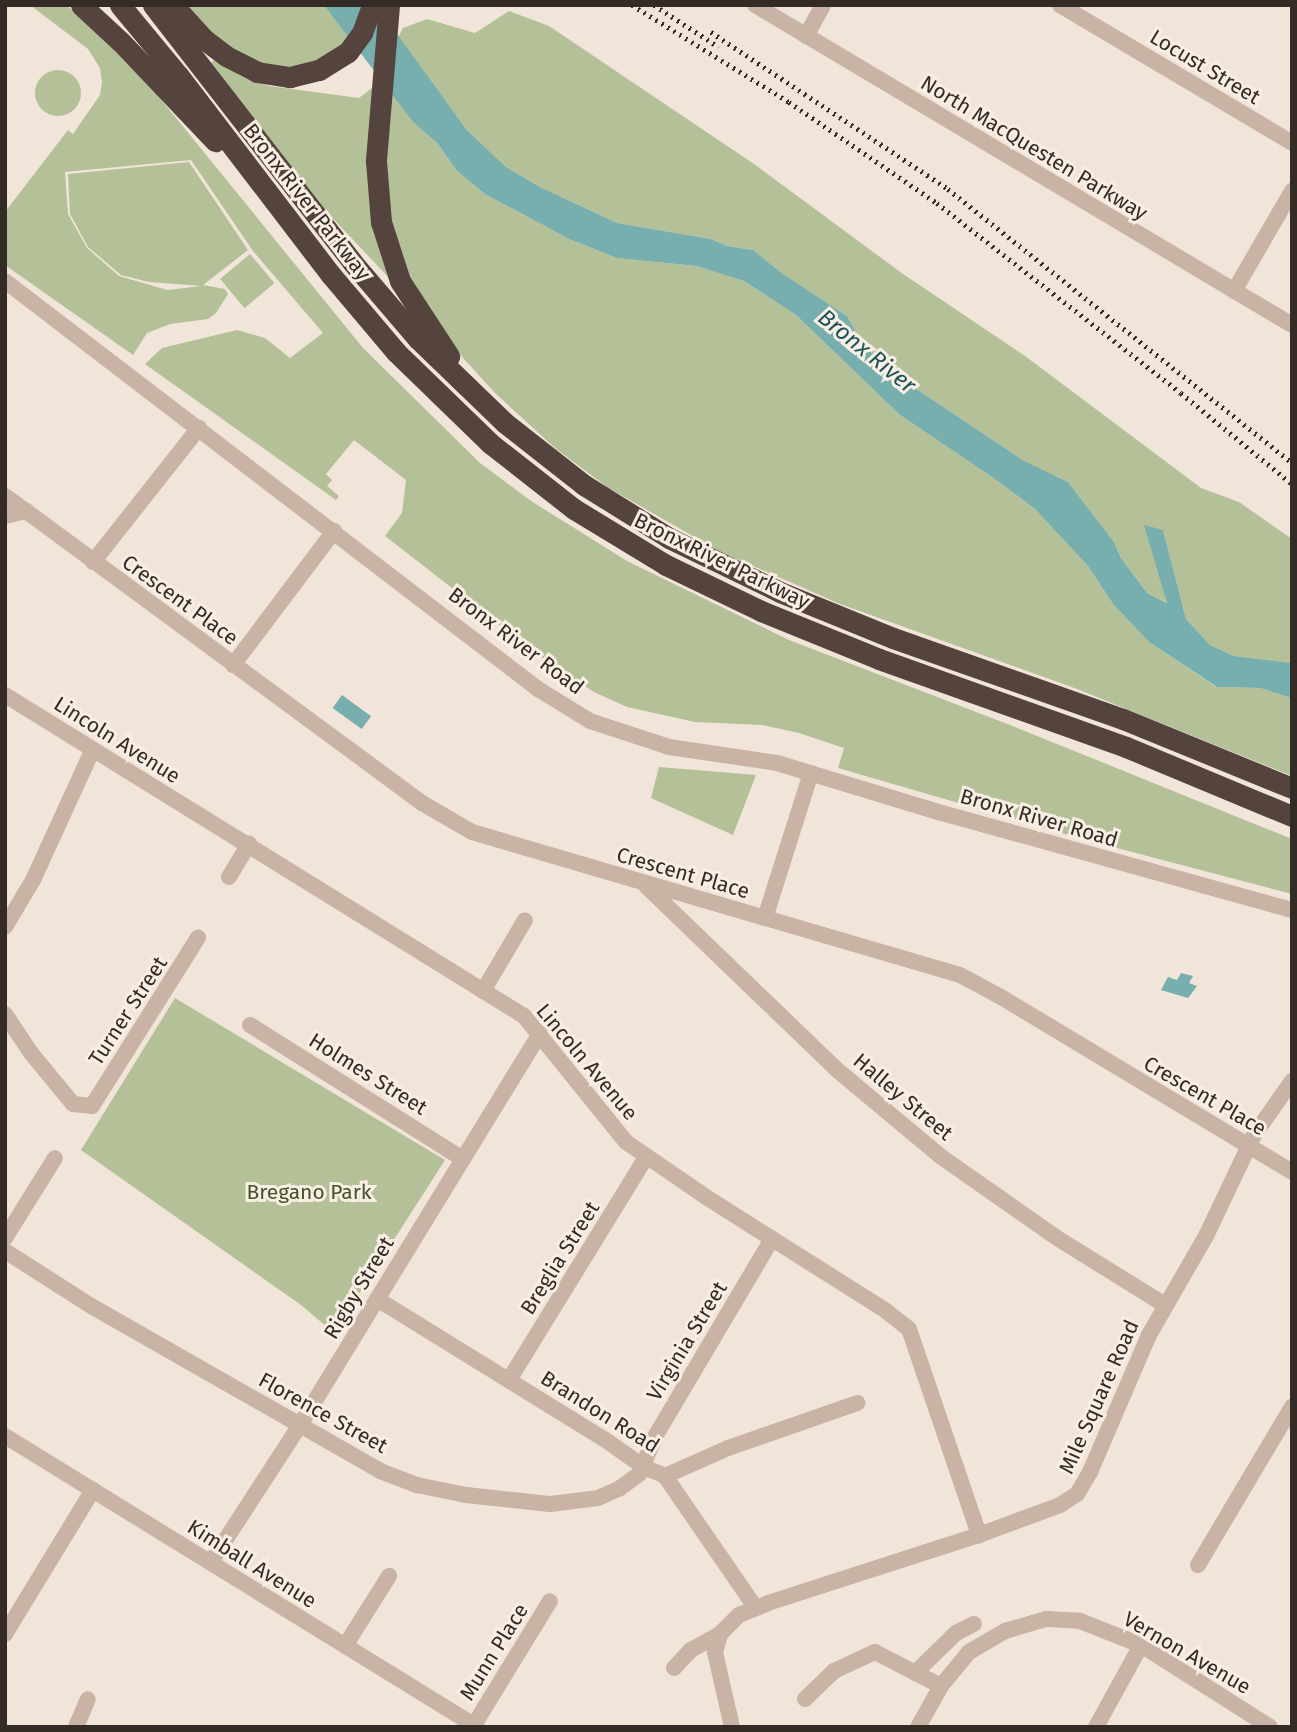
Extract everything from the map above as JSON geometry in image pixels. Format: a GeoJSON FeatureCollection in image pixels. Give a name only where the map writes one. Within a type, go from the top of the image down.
{"type":"FeatureCollection","features":[{"type":"Feature","properties":{"kind":"highway"},"geometry":{"type":"LineString","coordinates":[[81,5],[121,42],[270,196]]}},
{"type":"Feature","properties":{"kind":"highway","name":"Bronx River Parkway"},"geometry":{"type":"LineString","coordinates":[[120,5],[178,75],[361,311],[444,402],[532,478],[620,538],[716,590],[829,640],[1126,747],[1292,816]]}},
{"type":"Feature","properties":{"kind":"highway","name":"Bronx River Parkway"},"geometry":{"type":"LineString","coordinates":[[153,5],[369,282],[443,365],[488,408],[544,455],[604,498],[669,538],[734,571],[870,629],[1124,719],[1292,788]]}},
{"type":"Feature","properties":{"kind":"highway"},"geometry":{"type":"LineString","coordinates":[[173,5],[196,31],[226,57],[257,72],[290,77],[319,70],[348,52],[362,33],[372,5]]}},
{"type":"Feature","properties":{"kind":"highway"},"geometry":{"type":"LineString","coordinates":[[389,5],[376,161],[377,198],[385,238],[394,268],[413,304],[488,408]]}},
{"type":"Feature","properties":{"kind":"street","name":"North MacQuesten Parkway"},"geometry":{"type":"LineString","coordinates":[[755,5],[1292,325]]}},
{"type":"Feature","properties":{"kind":"street"},"geometry":{"type":"LineString","coordinates":[[806,36],[823,5]]}},
{"type":"Feature","properties":{"kind":"street","name":"Locust Street"},"geometry":{"type":"LineString","coordinates":[[1060,5],[1292,144]]}},
{"type":"Feature","properties":{"kind":"street"},"geometry":{"type":"LineString","coordinates":[[1234,291],[1292,191]]}},
{"type":"Feature","properties":{"kind":"street","name":"Bronx River Road"},"geometry":{"type":"LineString","coordinates":[[5,281],[538,689],[590,721],[669,747],[777,763],[811,772],[942,813],[1292,910]]}},
{"type":"Feature","properties":{"kind":"street"},"geometry":{"type":"LineString","coordinates":[[93,562],[199,428]]}},
{"type":"Feature","properties":{"kind":"street"},"geometry":{"type":"LineString","coordinates":[[5,496],[26,511]]}},
{"type":"Feature","properties":{"kind":"street"},"geometry":{"type":"LineString","coordinates":[[5,516],[26,511]]}},
{"type":"Feature","properties":{"kind":"street","name":"Crescent Place"},"geometry":{"type":"LineString","coordinates":[[26,511],[233,665],[307,715],[422,803],[472,832],[960,975],[1001,996],[1292,1172]]}},
{"type":"Feature","properties":{"kind":"street"},"geometry":{"type":"LineString","coordinates":[[233,665],[334,531]]}},
{"type":"Feature","properties":{"kind":"street","name":"Lincoln Avenue"},"geometry":{"type":"LineString","coordinates":[[5,695],[524,1016],[608,1122],[646,1157],[886,1311],[909,1329],[979,1535]]}},
{"type":"Feature","properties":{"kind":"street"},"geometry":{"type":"LineString","coordinates":[[5,927],[33,880],[92,751]]}},
{"type":"Feature","properties":{"kind":"street"},"geometry":{"type":"LineString","coordinates":[[765,918],[811,772]]}},
{"type":"Feature","properties":{"kind":"street"},"geometry":{"type":"LineString","coordinates":[[229,877],[248,844]]}},
{"type":"Feature","properties":{"kind":"street","name":"Halley Street"},"geometry":{"type":"LineString","coordinates":[[643,884],[836,1069],[940,1156],[1057,1238],[1165,1305]]}},
{"type":"Feature","properties":{"kind":"street"},"geometry":{"type":"LineString","coordinates":[[483,990],[525,919]]}},
{"type":"Feature","properties":{"kind":"street","name":"Turner Street"},"geometry":{"type":"LineString","coordinates":[[5,1014],[31,1053],[73,1104],[92,1106],[198,939]]}},
{"type":"Feature","properties":{"kind":"street","name":"Holmes Street"},"geometry":{"type":"LineString","coordinates":[[250,1025],[463,1159]]}},
{"type":"Feature","properties":{"kind":"street","name":"Rigby Street"},"geometry":{"type":"LineString","coordinates":[[211,1562],[300,1425],[540,1034]]}},
{"type":"Feature","properties":{"kind":"street","name":"Mile Square Road"},"geometry":{"type":"LineString","coordinates":[[674,1668],[691,1650],[720,1634],[733,1620],[755,1607],[979,1535],[1060,1505],[1077,1494],[1165,1305],[1203,1241],[1248,1146],[1292,1081]]}},
{"type":"Feature","properties":{"kind":"street","name":"Breglia Street"},"geometry":{"type":"LineString","coordinates":[[509,1380],[646,1157]]}},
{"type":"Feature","properties":{"kind":"street"},"geometry":{"type":"LineString","coordinates":[[5,1238],[55,1158]]}},
{"type":"Feature","properties":{"kind":"street","name":"Virginia Street"},"geometry":{"type":"LineString","coordinates":[[644,1467],[656,1436],[772,1240]]}},
{"type":"Feature","properties":{"kind":"street","name":"Florence Street"},"geometry":{"type":"LineString","coordinates":[[5,1251],[93,1307],[380,1471],[417,1485],[521,1503],[550,1504],[598,1497],[628,1483],[644,1467]]}},
{"type":"Feature","properties":{"kind":"street","name":"Brandon Road"},"geometry":{"type":"LineString","coordinates":[[377,1299],[644,1467],[665,1476],[755,1607]]}},
{"type":"Feature","properties":{"kind":"street"},"geometry":{"type":"LineString","coordinates":[[665,1476],[728,1448],[857,1403]]}},
{"type":"Feature","properties":{"kind":"street"},"geometry":{"type":"LineString","coordinates":[[1198,1564],[1292,1407]]}},
{"type":"Feature","properties":{"kind":"street","name":"Kimball Avenue"},"geometry":{"type":"LineString","coordinates":[[5,1436],[475,1726]]}},
{"type":"Feature","properties":{"kind":"street"},"geometry":{"type":"LineString","coordinates":[[5,1634],[93,1490]]}},
{"type":"Feature","properties":{"kind":"street"},"geometry":{"type":"LineString","coordinates":[[345,1646],[389,1576]]}},
{"type":"Feature","properties":{"kind":"street","name":"Munn Place"},"geometry":{"type":"LineString","coordinates":[[475,1726],[550,1601]]}},
{"type":"Feature","properties":{"kind":"street","name":"Vernon Avenue"},"geometry":{"type":"LineString","coordinates":[[918,1727],[940,1686],[969,1652],[1027,1622],[1046,1619],[1080,1621],[1141,1645],[1270,1727]]}},
{"type":"Feature","properties":{"kind":"street"},"geometry":{"type":"LineString","coordinates":[[915,1673],[957,1633],[974,1624]]}},
{"type":"Feature","properties":{"kind":"street"},"geometry":{"type":"LineString","coordinates":[[720,1634],[715,1659],[733,1727]]}},
{"type":"Feature","properties":{"kind":"street"},"geometry":{"type":"LineString","coordinates":[[1096,1727],[1141,1645]]}},
{"type":"Feature","properties":{"kind":"street"},"geometry":{"type":"LineString","coordinates":[[805,1699],[834,1671],[875,1652],[940,1686]]}},
{"type":"Feature","properties":{"kind":"street"},"geometry":{"type":"LineString","coordinates":[[76,1727],[88,1699]]}},
{"type":"Feature","properties":{"kind":"green space"},"geometry":{"type":"Polygon","coordinates":[[[30,5],[66,5],[146,81],[363,348],[480,463],[531,501],[627,561],[789,640],[1010,725],[1292,839],[1292,894],[1079,838],[838,768],[844,748],[799,733],[762,725],[695,722],[627,707],[594,692],[545,660],[385,536],[402,513],[406,480],[354,440],[326,474],[332,480],[327,486],[339,496],[336,500],[145,364],[162,348],[237,330],[265,338],[290,358],[323,333],[253,251],[191,160],[65,172],[68,214],[87,248],[119,276],[167,290],[202,286],[149,282],[121,275],[88,247],[70,214],[68,174],[189,162],[248,250],[203,285],[225,289],[228,294],[216,313],[208,319],[170,324],[147,333],[133,355],[5,265],[5,212],[68,130],[73,134],[100,95],[102,82],[100,68],[88,49],[30,5]]]}},
{"type":"Feature","properties":{"kind":"green space"},"geometry":{"type":"Polygon","coordinates":[[[179,5],[364,5],[354,33],[319,64],[269,70],[224,50],[179,5]]]}},
{"type":"Feature","properties":{"kind":"green space"},"geometry":{"type":"Polygon","coordinates":[[[509,11],[549,26],[754,164],[903,274],[1025,356],[1201,488],[1239,502],[1292,539],[1292,663],[1234,656],[1210,645],[1186,619],[1163,530],[1168,603],[1147,593],[1121,558],[1114,542],[1068,482],[1023,460],[918,390],[864,347],[847,316],[783,274],[753,250],[727,246],[711,239],[617,223],[540,187],[506,167],[466,129],[417,63],[414,123],[438,144],[457,171],[485,194],[569,239],[617,258],[696,266],[744,281],[796,315],[900,415],[1035,509],[1088,566],[1113,604],[1149,642],[1216,687],[1260,688],[1292,698],[1292,776],[1077,689],[840,604],[719,551],[607,487],[555,448],[495,393],[464,359],[414,292],[397,253],[383,185],[395,43],[403,28],[427,19],[475,33],[509,11]]]}},
{"type":"Feature","properties":{"kind":"green space"},"geometry":{"type":"Polygon","coordinates":[[[215,59],[243,77],[269,86],[359,98],[376,85],[391,280],[324,209],[211,63],[215,59]]]}},
{"type":"Feature","properties":{"kind":"green space"},"geometry":{"type":"Polygon","coordinates":[[[58,70],[74,77],[81,93],[74,109],[58,116],[42,109],[35,93],[42,77],[58,70]]]}},
{"type":"Feature","properties":{"kind":"green space"},"geometry":{"type":"Polygon","coordinates":[[[250,254],[274,283],[245,308],[220,279],[250,254]]]}},
{"type":"Feature","properties":{"kind":"green space"},"geometry":{"type":"Polygon","coordinates":[[[659,767],[756,775],[733,835],[651,798],[659,767]]]}},
{"type":"Feature","properties":{"kind":"green space","name":"Bregano Park"},"geometry":{"type":"Polygon","coordinates":[[[175,998],[445,1160],[334,1333],[301,1305],[81,1150],[175,998]]]}},
{"type":"Feature","properties":{"kind":"water","name":"Bronx River"},"geometry":{"type":"Polygon","coordinates":[[[324,5],[376,5],[466,129],[506,167],[540,187],[617,223],[711,239],[727,246],[753,250],[783,274],[847,316],[864,347],[918,390],[1023,460],[1068,482],[1114,542],[1121,558],[1147,593],[1167,603],[1144,525],[1163,530],[1186,619],[1210,645],[1234,656],[1292,663],[1292,698],[1260,688],[1217,687],[1149,642],[1113,604],[1088,566],[1035,509],[900,415],[796,315],[744,281],[696,266],[617,258],[569,239],[485,194],[457,171],[438,144],[414,123],[324,5]]]}},
{"type":"Feature","properties":{"kind":"water"},"geometry":{"type":"Polygon","coordinates":[[[342,695],[371,716],[362,729],[333,708],[342,695]]]}},
{"type":"Feature","properties":{"kind":"water"},"geometry":{"type":"Polygon","coordinates":[[[1181,973],[1193,976],[1189,983],[1197,986],[1188,998],[1161,990],[1168,977],[1177,980],[1181,973]]]}},
{"type":"Feature","properties":{"kind":"railway"},"geometry":{"type":"LineString","coordinates":[[632,5],[789,102],[937,203],[1181,393],[1292,484]]}},
{"type":"Feature","properties":{"kind":"railway"},"geometry":{"type":"LineString","coordinates":[[654,5],[719,47]]}},
{"type":"Feature","properties":{"kind":"railway"},"geometry":{"type":"LineString","coordinates":[[711,32],[948,189],[1292,463]]}}]}
